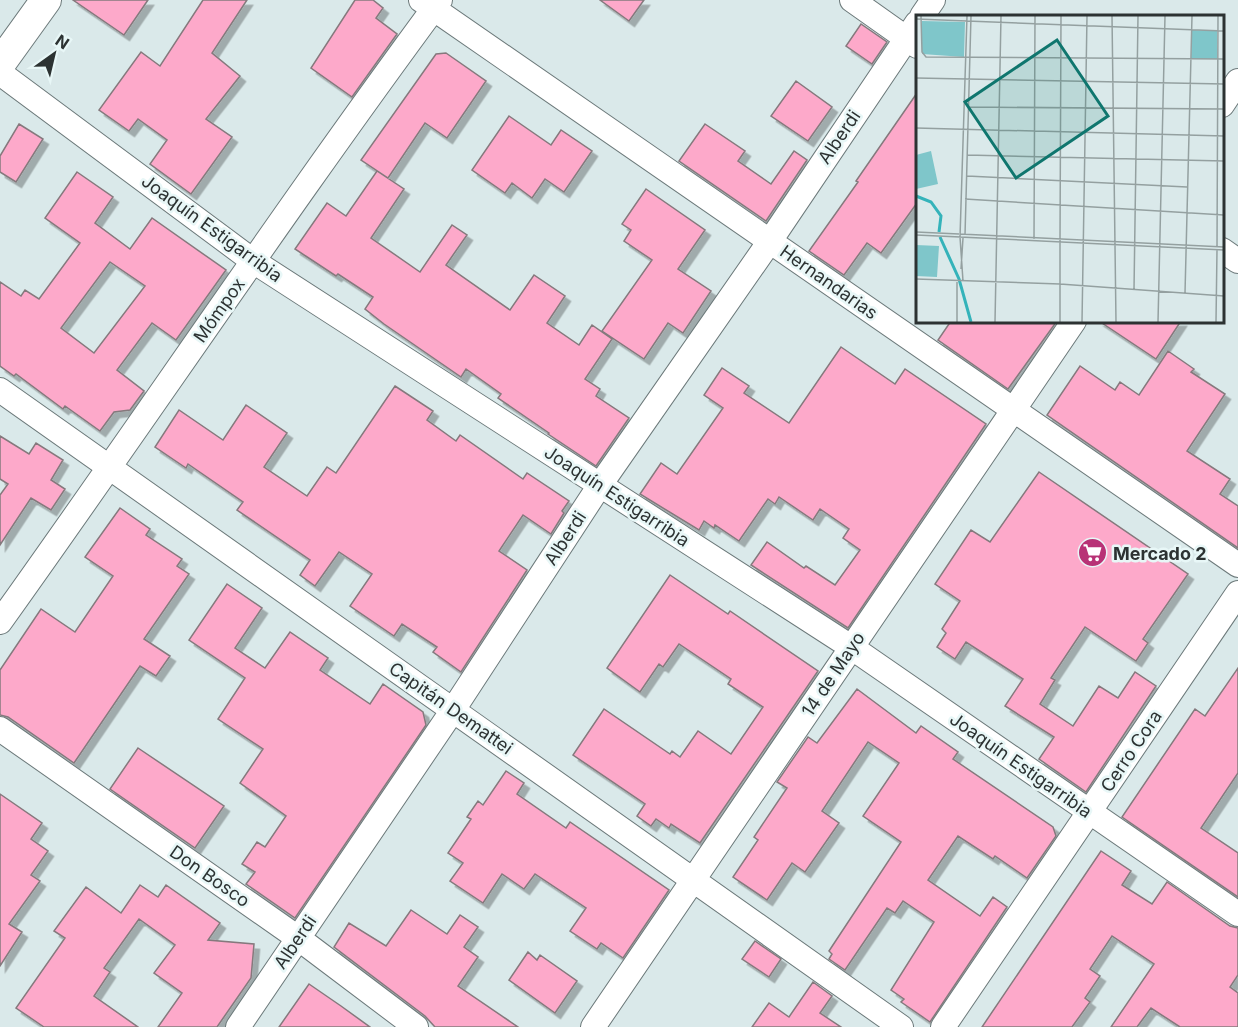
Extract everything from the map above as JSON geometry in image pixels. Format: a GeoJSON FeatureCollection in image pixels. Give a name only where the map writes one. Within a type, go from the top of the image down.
{"type":"FeatureCollection","features":[{"type":"Feature","properties":{"kind":"main road"},"geometry":{"type":"LineString","coordinates":[[0,64],[46,0]]}},
{"type":"Feature","properties":{"kind":"street"},"geometry":{"type":"LineString","coordinates":[[852,0],[913,36]]}},
{"type":"Feature","properties":{"kind":"street"},"geometry":{"type":"LineString","coordinates":[[922,15],[933,0]]}},
{"type":"Feature","properties":{"kind":"street","name":"Hernandarias"},"geometry":{"type":"LineString","coordinates":[[431,3],[1238,565]]}},
{"type":"Feature","properties":{"kind":"street","name":"Mómpox"},"geometry":{"type":"LineString","coordinates":[[0,622],[110,468],[431,3]]}},
{"type":"Feature","properties":{"kind":"street","name":"Alberdi"},"geometry":{"type":"LineString","coordinates":[[238,1027],[453,710],[600,485],[913,36]]}},
{"type":"Feature","properties":{"kind":"street","name":"Joaquín Estigarribia"},"geometry":{"type":"LineString","coordinates":[[0,73],[253,261],[851,647],[1238,914]]}},
{"type":"Feature","properties":{"kind":"street"},"geometry":{"type":"LineString","coordinates":[[1223,102],[1238,81]]}},
{"type":"Feature","properties":{"kind":"street"},"geometry":{"type":"LineString","coordinates":[[1223,251],[1238,261]]}},
{"type":"Feature","properties":{"kind":"street","name":"14 de Mayo"},"geometry":{"type":"LineString","coordinates":[[593,1027],[1073,322]]}},
{"type":"Feature","properties":{"kind":"street","name":"Capitán Demattei"},"geometry":{"type":"LineString","coordinates":[[0,390],[901,1027]]}},
{"type":"Feature","properties":{"kind":"street","name":"Cerro Cora"},"geometry":{"type":"LineString","coordinates":[[942,1027],[1238,594]]}},
{"type":"Feature","properties":{"kind":"street","name":"Don Bosco"},"geometry":{"type":"LineString","coordinates":[[0,729],[298,938],[416,1027]]}},
{"type":"Feature","properties":{"kind":"building"},"geometry":{"type":"Polygon","coordinates":[[[73,0],[148,0],[124,35],[73,0]]]}},
{"type":"Feature","properties":{"kind":"building"},"geometry":{"type":"Polygon","coordinates":[[[203,0],[247,0],[212,53],[240,76],[206,119],[232,137],[191,194],[150,164],[167,140],[138,119],[129,131],[99,110],[141,52],[160,66],[203,0]]]}},
{"type":"Feature","properties":{"kind":"building"},"geometry":{"type":"Polygon","coordinates":[[[355,0],[373,0],[383,8],[376,18],[397,34],[352,97],[311,68],[355,0]]]}},
{"type":"Feature","properties":{"kind":"building"},"geometry":{"type":"Polygon","coordinates":[[[600,0],[644,0],[629,21],[600,0]]]}},
{"type":"Feature","properties":{"kind":"building"},"geometry":{"type":"Polygon","coordinates":[[[861,24],[887,42],[872,64],[846,46],[861,24]]]}},
{"type":"Feature","properties":{"kind":"building"},"geometry":{"type":"Polygon","coordinates":[[[446,53],[486,81],[447,138],[425,123],[388,178],[361,160],[436,54],[446,53]]]}},
{"type":"Feature","properties":{"kind":"building"},"geometry":{"type":"Polygon","coordinates":[[[796,81],[832,107],[808,141],[771,116],[796,81]]]}},
{"type":"Feature","properties":{"kind":"building"},"geometry":{"type":"Polygon","coordinates":[[[916,94],[916,204],[881,253],[867,243],[844,275],[809,251],[858,182],[856,181],[916,94]]]}},
{"type":"Feature","properties":{"kind":"building"},"geometry":{"type":"Polygon","coordinates":[[[509,116],[551,145],[561,130],[592,151],[564,192],[545,179],[532,198],[512,183],[505,193],[472,170],[509,116]]]}},
{"type":"Feature","properties":{"kind":"building"},"geometry":{"type":"Polygon","coordinates":[[[19,124],[43,139],[16,182],[0,172],[0,156],[19,124]]]}},
{"type":"Feature","properties":{"kind":"building"},"geometry":{"type":"Polygon","coordinates":[[[705,124],[745,151],[738,161],[771,184],[794,151],[807,160],[766,221],[679,161],[705,124]]]}},
{"type":"Feature","properties":{"kind":"building"},"geometry":{"type":"Polygon","coordinates":[[[377,171],[404,189],[371,238],[420,272],[452,225],[467,235],[446,265],[510,310],[534,275],[565,296],[547,323],[579,345],[592,325],[612,339],[585,379],[600,389],[596,396],[629,418],[596,466],[498,398],[501,394],[466,369],[461,377],[384,324],[365,309],[373,297],[295,249],[327,203],[346,216],[377,171]]]}},
{"type":"Feature","properties":{"kind":"building"},"geometry":{"type":"Polygon","coordinates":[[[77,172],[113,197],[95,223],[130,249],[152,218],[226,270],[176,340],[152,323],[117,370],[144,391],[130,410],[114,412],[100,431],[65,406],[63,409],[16,374],[14,376],[0,366],[0,282],[21,296],[25,290],[39,299],[80,243],[45,218],[77,172]],[[110,262],[61,328],[94,353],[145,286],[110,262]]]}},
{"type":"Feature","properties":{"kind":"building"},"geometry":{"type":"Polygon","coordinates":[[[646,189],[705,230],[678,269],[711,291],[683,333],[668,323],[644,359],[602,331],[652,260],[624,241],[631,230],[622,224],[646,189]]]}},
{"type":"Feature","properties":{"kind":"building"},"geometry":{"type":"Polygon","coordinates":[[[950,322],[1056,322],[1008,389],[938,340],[950,322]]]}},
{"type":"Feature","properties":{"kind":"building"},"geometry":{"type":"Polygon","coordinates":[[[1100,322],[1180,322],[1156,359],[1100,322]]]}},
{"type":"Feature","properties":{"kind":"building"},"geometry":{"type":"Polygon","coordinates":[[[841,347],[895,384],[905,369],[986,424],[848,628],[751,565],[767,542],[804,568],[806,566],[835,585],[860,550],[843,538],[849,529],[820,509],[813,520],[779,497],[775,504],[768,499],[739,541],[715,525],[714,528],[704,521],[699,530],[640,494],[661,463],[677,474],[723,408],[704,395],[722,368],[749,386],[744,393],[789,423],[841,347]]]}},
{"type":"Feature","properties":{"kind":"building"},"geometry":{"type":"Polygon","coordinates":[[[1168,351],[1194,369],[1191,372],[1225,394],[1187,451],[1230,479],[1220,494],[1238,506],[1238,548],[1047,415],[1080,366],[1115,390],[1120,382],[1139,395],[1168,351]]]}},
{"type":"Feature","properties":{"kind":"building"},"geometry":{"type":"Polygon","coordinates":[[[395,386],[433,411],[427,420],[456,441],[460,435],[523,479],[527,473],[569,501],[551,534],[523,515],[499,551],[527,570],[461,672],[433,652],[437,647],[402,624],[394,636],[350,606],[372,574],[339,552],[315,586],[300,575],[310,560],[237,510],[243,502],[188,464],[186,468],[155,447],[179,410],[223,440],[246,405],[287,433],[264,467],[307,496],[327,467],[336,473],[395,386]]]}},
{"type":"Feature","properties":{"kind":"building"},"geometry":{"type":"Polygon","coordinates":[[[0,436],[29,454],[36,443],[63,460],[51,480],[65,489],[51,510],[31,498],[0,545],[0,495],[8,484],[0,479],[0,436]]]}},
{"type":"Feature","properties":{"kind":"building"},"geometry":{"type":"Polygon","coordinates":[[[1039,472],[1188,574],[1143,639],[1148,643],[1136,661],[1085,627],[1051,678],[1055,680],[1040,704],[1073,726],[1099,686],[1118,698],[1135,672],[1156,686],[1086,792],[1039,759],[1054,737],[1005,706],[1023,679],[966,642],[955,659],[937,647],[946,633],[942,629],[960,601],[935,584],[971,530],[990,542],[1039,472]]]}},
{"type":"Feature","properties":{"kind":"building"},"geometry":{"type":"Polygon","coordinates":[[[120,508],[150,529],[146,535],[182,559],[177,566],[189,574],[144,639],[170,656],[156,676],[140,666],[74,763],[8,717],[0,715],[0,670],[41,609],[75,632],[113,576],[85,557],[120,508]]]}},
{"type":"Feature","properties":{"kind":"building"},"geometry":{"type":"Polygon","coordinates":[[[670,575],[728,614],[730,611],[818,671],[700,843],[671,824],[669,828],[656,819],[651,826],[637,816],[645,804],[573,755],[604,709],[670,754],[672,751],[680,757],[698,731],[731,754],[763,707],[728,684],[731,679],[679,644],[663,667],[659,664],[640,692],[607,668],[670,575]]]}},
{"type":"Feature","properties":{"kind":"building"},"geometry":{"type":"Polygon","coordinates":[[[227,584],[262,608],[235,648],[265,668],[290,632],[328,658],[320,670],[370,704],[383,684],[423,712],[426,725],[295,918],[246,884],[255,872],[242,864],[257,842],[265,847],[286,816],[240,783],[263,749],[218,719],[245,678],[189,640],[227,584]]]}},
{"type":"Feature","properties":{"kind":"building"},"geometry":{"type":"Polygon","coordinates":[[[1238,668],[1238,773],[1201,828],[1238,853],[1238,897],[1122,817],[1195,709],[1205,716],[1238,668]]]}},
{"type":"Feature","properties":{"kind":"building"},"geometry":{"type":"Polygon","coordinates":[[[857,689],[916,733],[921,726],[958,752],[953,759],[1053,827],[1056,836],[1027,878],[995,856],[993,859],[958,836],[928,880],[980,916],[993,897],[1007,907],[930,1022],[901,1002],[904,999],[891,990],[934,922],[903,901],[895,913],[887,908],[845,970],[829,959],[832,954],[829,951],[901,842],[863,816],[899,763],[868,742],[822,811],[839,823],[805,872],[792,863],[767,900],[733,877],[758,840],[754,837],[787,788],[777,782],[808,737],[817,743],[857,689]]]}},
{"type":"Feature","properties":{"kind":"building"},"geometry":{"type":"Polygon","coordinates":[[[138,748],[224,806],[195,848],[110,789],[138,748]]]}},
{"type":"Feature","properties":{"kind":"building"},"geometry":{"type":"Polygon","coordinates":[[[506,771],[524,783],[517,794],[566,828],[570,822],[669,890],[623,958],[601,943],[597,949],[570,931],[586,908],[535,874],[524,889],[502,874],[483,903],[450,881],[463,863],[448,853],[471,819],[467,817],[478,801],[483,805],[506,771]]]}},
{"type":"Feature","properties":{"kind":"building"},"geometry":{"type":"Polygon","coordinates":[[[0,794],[42,823],[31,839],[48,851],[31,875],[40,881],[9,924],[22,932],[0,966],[0,794]]]}},
{"type":"Feature","properties":{"kind":"building"},"geometry":{"type":"Polygon","coordinates":[[[1101,851],[1131,871],[1122,885],[1152,904],[1167,882],[1230,926],[1238,928],[1238,975],[1230,987],[1238,993],[1238,1027],[1180,1027],[1151,1008],[1137,1027],[1111,1027],[1154,964],[1112,936],[1090,969],[1100,976],[1085,998],[1090,1002],[1072,1027],[982,1027],[1101,851]]]}},
{"type":"Feature","properties":{"kind":"building"},"geometry":{"type":"Polygon","coordinates":[[[140,885],[158,897],[166,885],[220,923],[208,940],[254,944],[251,978],[217,1027],[158,1027],[182,993],[154,973],[175,945],[139,919],[104,968],[110,972],[94,996],[138,1027],[44,1027],[16,1008],[65,938],[54,931],[86,887],[121,913],[140,885]]]}},
{"type":"Feature","properties":{"kind":"building"},"geometry":{"type":"Polygon","coordinates":[[[411,910],[447,934],[460,915],[478,927],[464,947],[478,957],[458,986],[518,1027],[435,1027],[425,1016],[334,947],[349,923],[386,946],[411,910]]]}},
{"type":"Feature","properties":{"kind":"building"},"geometry":{"type":"Polygon","coordinates":[[[755,941],[781,959],[769,977],[742,959],[755,941]]]}},
{"type":"Feature","properties":{"kind":"building"},"geometry":{"type":"Polygon","coordinates":[[[528,952],[537,960],[540,955],[577,981],[555,1013],[509,980],[528,952]]]}},
{"type":"Feature","properties":{"kind":"building"},"geometry":{"type":"Polygon","coordinates":[[[813,982],[832,996],[820,1013],[841,1027],[752,1027],[769,1003],[789,1017],[813,982]]]}},
{"type":"Feature","properties":{"kind":"building"},"geometry":{"type":"Polygon","coordinates":[[[309,984],[341,1006],[370,1027],[279,1027],[309,984]]]}},
{"type":"Feature","properties":{"kind":"place","name":"Mercado 2"},"geometry":{"type":"Point","coordinates":[1092,553]}}]}
